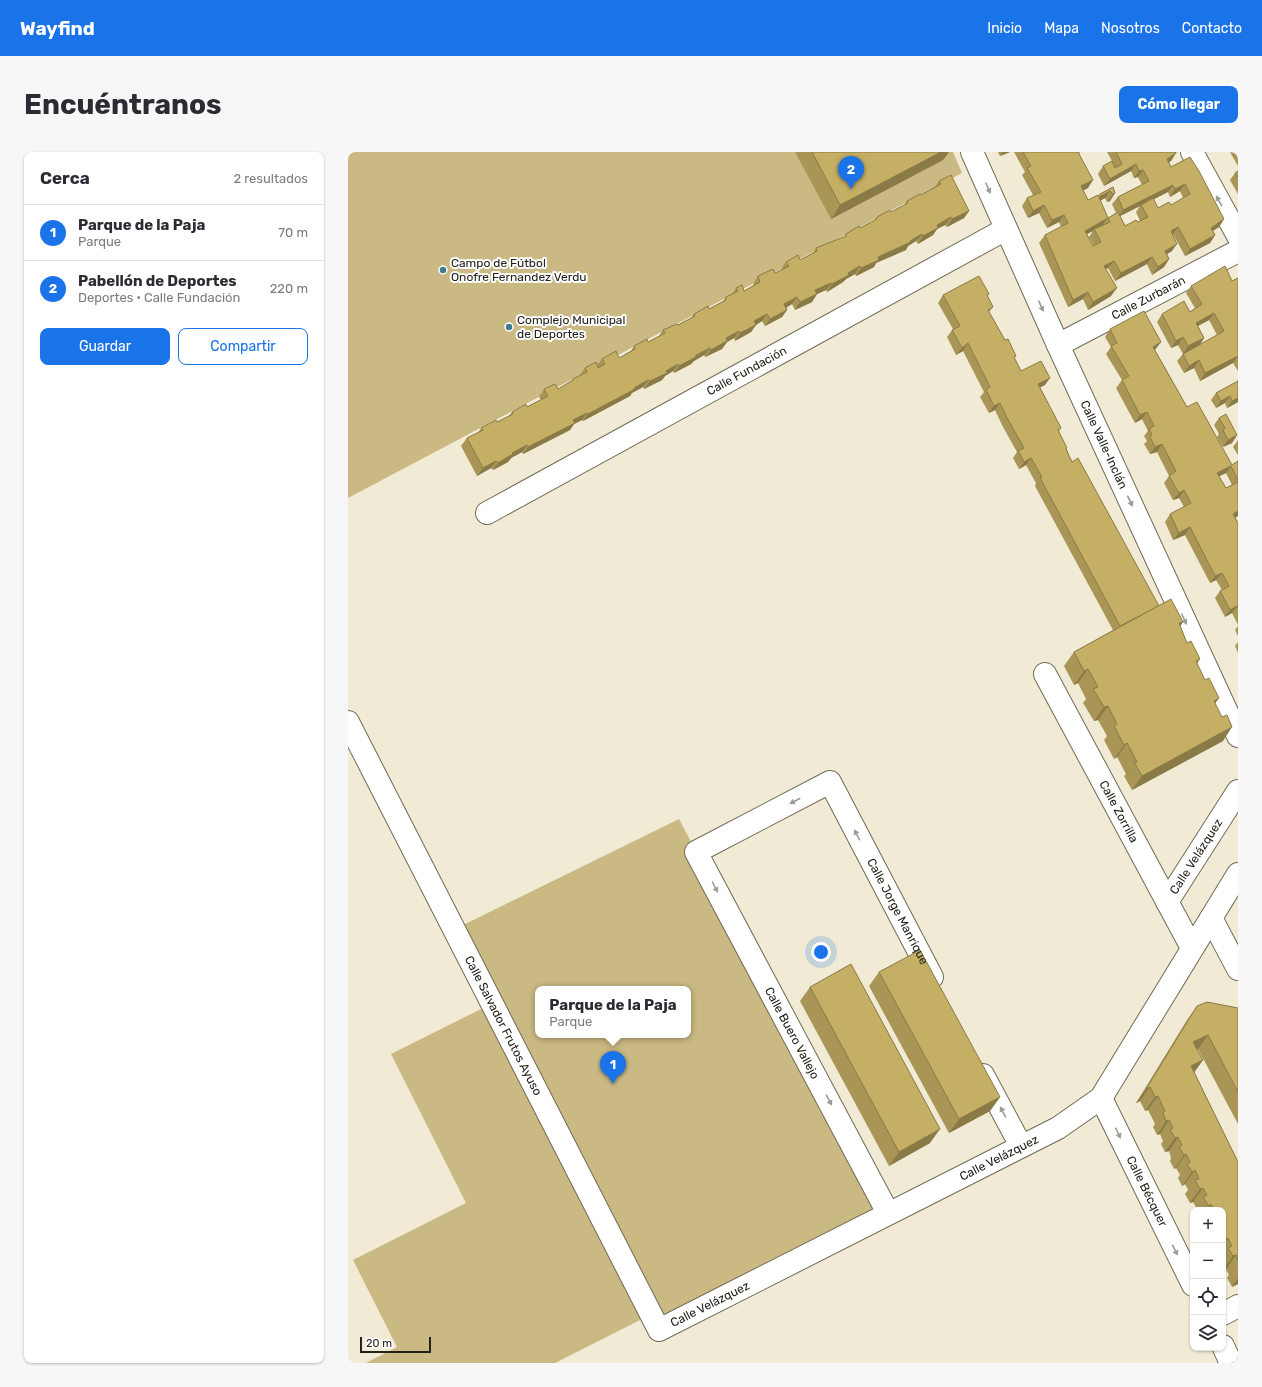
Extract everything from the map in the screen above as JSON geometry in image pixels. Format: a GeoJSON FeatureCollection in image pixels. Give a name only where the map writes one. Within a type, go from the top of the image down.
{"type":"FeatureCollection","features":[{"type":"Feature","properties":{"kind":"street","name":"Calle Valle-Inclán"},"geometry":{"type":"LineString","coordinates":[[972,152],[1058,345],[1238,736]]}},
{"type":"Feature","properties":{"kind":"street"},"geometry":{"type":"LineString","coordinates":[[1192,152],[1238,236]]}},
{"type":"Feature","properties":{"kind":"street","name":"Calle Fundación"},"geometry":{"type":"LineString","coordinates":[[487,513],[1006,229]]}},
{"type":"Feature","properties":{"kind":"street","name":"Calle Zurbarán"},"geometry":{"type":"LineString","coordinates":[[1058,345],[1238,251]]}},
{"type":"Feature","properties":{"kind":"street","name":"Calle Zorrilla"},"geometry":{"type":"LineString","coordinates":[[1045,674],[1192,948]]}},
{"type":"Feature","properties":{"kind":"street","name":"Calle Salvador Frutos Ayuso"},"geometry":{"type":"LineString","coordinates":[[348,722],[658,1330]]}},
{"type":"Feature","properties":{"kind":"street","name":"Calle Jorge Manrique"},"geometry":{"type":"LineString","coordinates":[[696,852],[830,782],[940,992]]}},
{"type":"Feature","properties":{"kind":"street","name":"Calle Velázquez"},"geometry":{"type":"LineString","coordinates":[[1167,902],[1238,791]]}},
{"type":"Feature","properties":{"kind":"street","name":"Calle Buero Vallejo"},"geometry":{"type":"LineString","coordinates":[[696,852],[888,1213]]}},
{"type":"Feature","properties":{"kind":"street","name":"Calle Velázquez"},"geometry":{"type":"LineString","coordinates":[[658,1330],[1058,1128],[1101,1098],[1238,874]]}},
{"type":"Feature","properties":{"kind":"street"},"geometry":{"type":"LineString","coordinates":[[1211,918],[1238,969]]}},
{"type":"Feature","properties":{"kind":"street"},"geometry":{"type":"LineString","coordinates":[[973,1055],[1021,1146]]}},
{"type":"Feature","properties":{"kind":"street","name":"Calle Bécquer"},"geometry":{"type":"LineString","coordinates":[[1101,1098],[1190,1280]]}},
{"type":"Feature","properties":{"kind":"street"},"geometry":{"type":"LineString","coordinates":[[1226,1312],[1238,1306]]}},
{"type":"Feature","properties":{"kind":"street"},"geometry":{"type":"LineString","coordinates":[[1225,1351],[1231,1363]]}},
{"type":"Feature","properties":{"kind":"shaded area","name":"Complejo Municipal de Deportes"},"geometry":{"type":"Polygon","coordinates":[[[348,152],[953,152],[962,173],[348,498],[348,152]]]}},
{"type":"Feature","properties":{"kind":"shaded area"},"geometry":{"type":"Polygon","coordinates":[[[679,819],[888,1213],[671,1323],[650,1315],[555,1363],[366,1363],[397,1347],[353,1260],[466,1203],[391,1054],[491,1004],[453,930],[679,819]]]}},
{"type":"Feature","properties":{"kind":"building"},"geometry":{"type":"Polygon","coordinates":[[[812,152],[941,152],[840,205],[812,152]]]}},
{"type":"Feature","properties":{"kind":"building"},"geometry":{"type":"Polygon","coordinates":[[[1023,152],[1078,152],[1093,180],[1081,186],[1088,200],[1098,195],[1108,218],[1118,212],[1125,226],[1136,220],[1138,222],[1148,217],[1141,205],[1153,198],[1158,208],[1169,202],[1171,205],[1190,194],[1185,184],[1175,189],[1173,185],[1123,210],[1118,197],[1149,181],[1143,170],[1139,171],[1136,164],[1110,179],[1103,166],[1112,161],[1115,168],[1122,164],[1116,152],[1176,152],[1167,159],[1171,167],[1190,157],[1224,219],[1211,228],[1215,235],[1190,249],[1178,227],[1171,231],[1177,244],[1165,251],[1169,259],[1158,267],[1152,257],[1121,273],[1114,261],[1104,266],[1117,288],[1093,302],[1088,292],[1073,300],[1045,235],[1068,223],[1064,215],[1052,220],[1044,205],[1033,211],[1027,198],[1041,192],[1027,168],[1031,166],[1023,152]],[[1108,218],[1085,231],[1093,246],[1101,242],[1094,229],[1110,222],[1108,218]]]}},
{"type":"Feature","properties":{"kind":"building"},"geometry":{"type":"Polygon","coordinates":[[[951,175],[969,211],[952,219],[951,217],[937,225],[938,228],[923,236],[922,234],[910,241],[911,242],[878,257],[879,260],[861,268],[860,266],[848,273],[849,275],[832,284],[831,283],[815,290],[817,294],[800,302],[797,297],[784,304],[787,310],[770,319],[767,314],[754,321],[756,325],[740,333],[739,331],[726,338],[727,341],[711,350],[710,348],[696,355],[696,357],[679,366],[678,364],[666,371],[667,373],[650,381],[648,380],[634,388],[635,389],[588,414],[587,413],[573,420],[575,423],[528,447],[527,445],[498,463],[496,461],[483,468],[467,438],[483,430],[481,428],[496,420],[497,422],[513,414],[512,412],[526,404],[527,407],[548,396],[544,389],[555,384],[558,389],[587,372],[585,368],[596,362],[598,368],[605,364],[602,359],[616,351],[619,358],[635,349],[634,346],[647,339],[648,342],[665,333],[663,330],[677,324],[678,325],[695,316],[694,314],[708,306],[709,309],[726,300],[726,297],[738,291],[736,288],[742,285],[744,291],[760,282],[758,276],[773,269],[775,273],[789,266],[786,262],[798,255],[800,260],[817,251],[816,248],[846,236],[846,234],[859,226],[860,228],[877,219],[877,217],[890,210],[891,212],[908,203],[907,201],[941,184],[939,181],[951,175]]]}},
{"type":"Feature","properties":{"kind":"building"},"geometry":{"type":"Polygon","coordinates":[[[1113,187],[1115,193],[1113,194],[1110,191],[1101,196],[1100,194],[1113,187]]]}},
{"type":"Feature","properties":{"kind":"building"},"geometry":{"type":"Polygon","coordinates":[[[1225,266],[1232,281],[1238,278],[1238,356],[1205,373],[1199,360],[1189,366],[1183,354],[1224,331],[1214,313],[1196,323],[1204,338],[1188,346],[1183,337],[1176,341],[1162,314],[1184,301],[1190,312],[1202,304],[1191,286],[1225,266]]]}},
{"type":"Feature","properties":{"kind":"building"},"geometry":{"type":"Polygon","coordinates":[[[979,276],[989,294],[987,295],[993,307],[988,310],[1005,340],[1008,339],[1016,356],[1014,357],[1021,371],[1041,361],[1050,378],[1038,384],[1061,428],[1058,430],[1072,462],[1078,458],[1159,606],[1120,626],[1040,478],[1042,477],[1031,458],[1024,462],[1018,451],[1024,448],[1000,403],[994,406],[986,390],[990,387],[968,343],[962,348],[952,330],[960,326],[943,295],[979,276]]]}},
{"type":"Feature","properties":{"kind":"building"},"geometry":{"type":"Polygon","coordinates":[[[1144,311],[1161,342],[1153,347],[1187,407],[1197,402],[1232,465],[1238,461],[1238,480],[1231,466],[1217,473],[1226,488],[1238,482],[1238,511],[1233,514],[1238,523],[1238,608],[1237,606],[1230,610],[1220,591],[1229,586],[1222,573],[1215,576],[1190,527],[1179,533],[1170,514],[1191,503],[1184,490],[1179,493],[1169,476],[1176,471],[1162,444],[1155,447],[1150,437],[1152,435],[1149,429],[1154,426],[1147,412],[1140,415],[1122,380],[1129,376],[1111,346],[1117,343],[1110,329],[1144,311]]]}},
{"type":"Feature","properties":{"kind":"building"},"geometry":{"type":"Polygon","coordinates":[[[1238,381],[1238,398],[1232,401],[1230,396],[1221,401],[1216,393],[1238,381]]]}},
{"type":"Feature","properties":{"kind":"building"},"geometry":{"type":"Polygon","coordinates":[[[1226,414],[1237,435],[1228,440],[1223,430],[1225,428],[1219,418],[1226,414]]]}},
{"type":"Feature","properties":{"kind":"building"},"geometry":{"type":"Polygon","coordinates":[[[1171,599],[1183,622],[1179,623],[1187,643],[1191,641],[1200,659],[1196,661],[1205,680],[1209,678],[1219,698],[1214,701],[1222,717],[1227,715],[1232,727],[1142,776],[1134,762],[1137,762],[1127,743],[1124,745],[1114,726],[1117,724],[1108,706],[1104,707],[1093,689],[1098,687],[1088,669],[1084,671],[1074,652],[1171,599]]]}},
{"type":"Feature","properties":{"kind":"building"},"geometry":{"type":"Polygon","coordinates":[[[920,950],[1000,1097],[959,1119],[879,972],[920,950]]]}},
{"type":"Feature","properties":{"kind":"building"},"geometry":{"type":"Polygon","coordinates":[[[851,964],[940,1129],[899,1152],[810,987],[851,964]]]}},
{"type":"Feature","properties":{"kind":"building"},"geometry":{"type":"Polygon","coordinates":[[[1207,1002],[1238,1008],[1238,1092],[1208,1035],[1193,1042],[1203,1060],[1191,1066],[1238,1162],[1238,1260],[1236,1255],[1233,1256],[1228,1248],[1232,1246],[1228,1238],[1226,1239],[1226,1207],[1212,1207],[1211,1204],[1209,1206],[1203,1197],[1207,1195],[1203,1188],[1200,1189],[1195,1180],[1199,1179],[1195,1170],[1192,1172],[1187,1164],[1190,1162],[1186,1154],[1184,1155],[1179,1147],[1182,1145],[1178,1137],[1175,1138],[1170,1130],[1173,1128],[1169,1120],[1166,1121],[1163,1113],[1165,1111],[1158,1096],[1155,1097],[1150,1087],[1146,1089],[1197,1006],[1207,1002]]]}},
{"type":"Feature","properties":{"kind":"place","name":"Pabellón de Deportes"},"geometry":{"type":"Point","coordinates":[851,189]}},
{"type":"Feature","properties":{"kind":"place","name":"Campo de Fútbol Onofre Fernandez Verdu"},"geometry":{"type":"Point","coordinates":[443,270]}},
{"type":"Feature","properties":{"kind":"place","name":"Complejo Municipal de Deportes"},"geometry":{"type":"Point","coordinates":[509,327]}},
{"type":"Feature","properties":{"kind":"place","name":"Parque de la Paja"},"geometry":{"type":"Point","coordinates":[613,1084]}}]}
